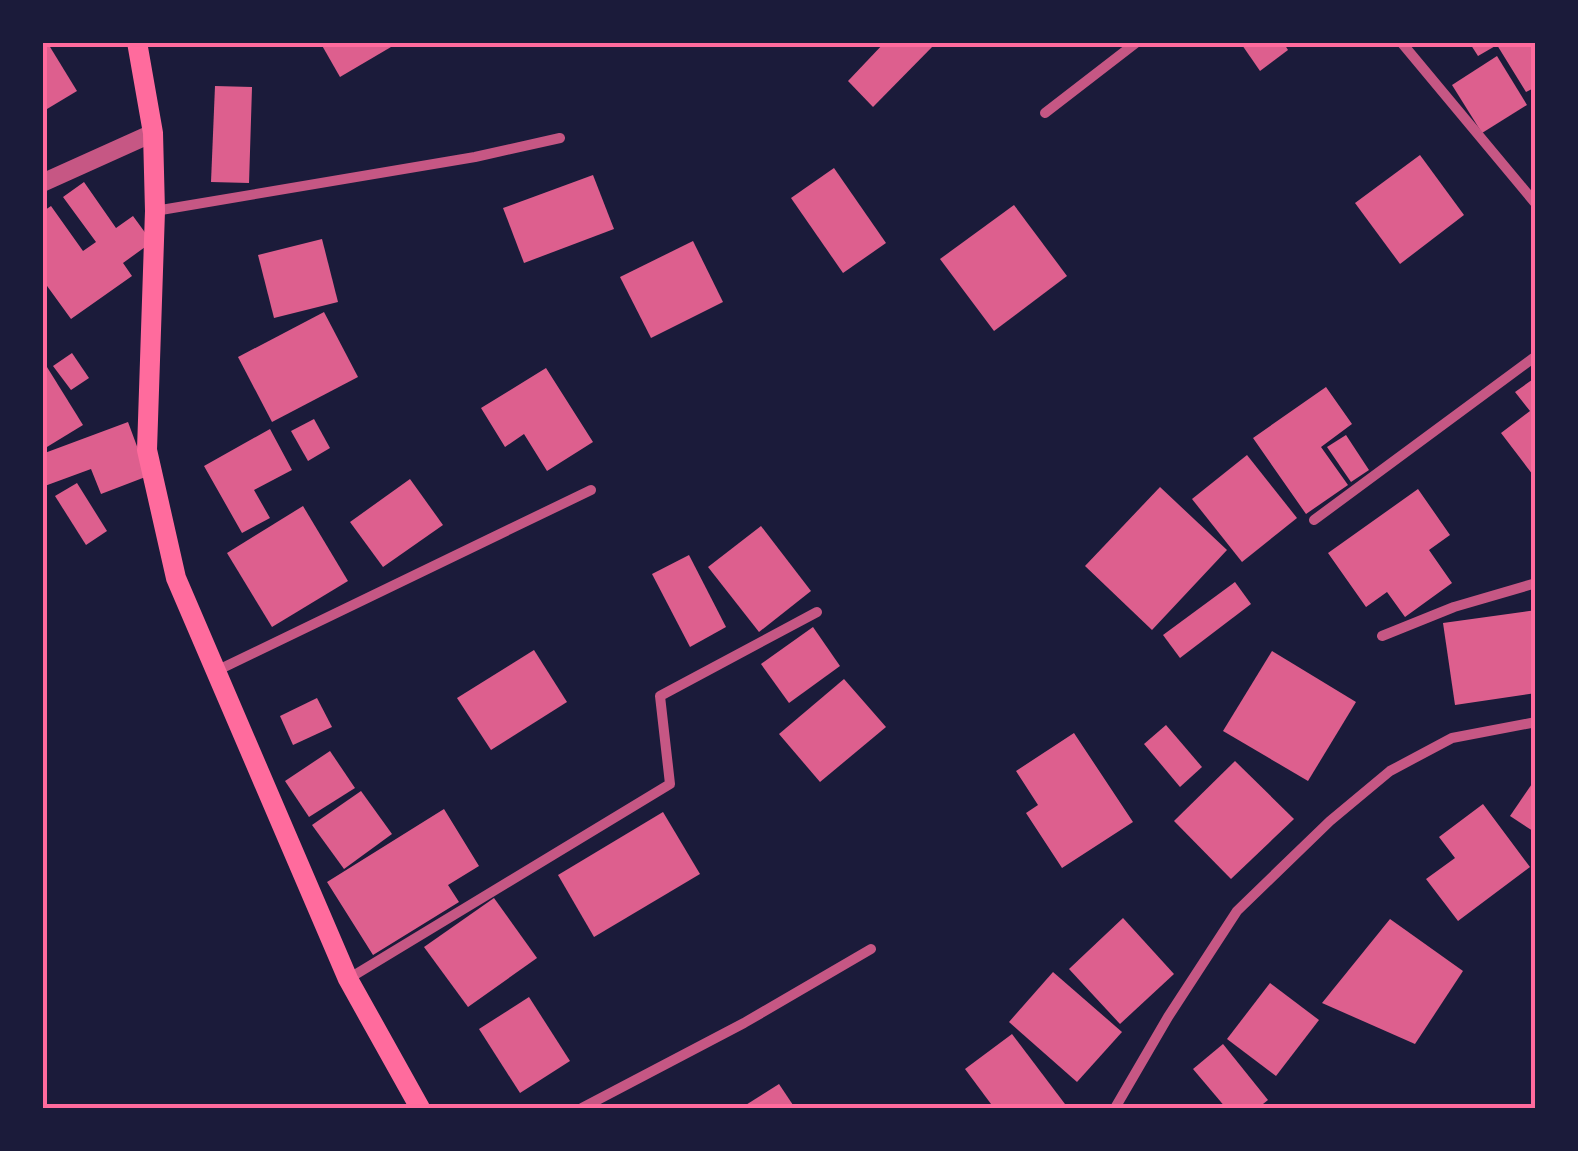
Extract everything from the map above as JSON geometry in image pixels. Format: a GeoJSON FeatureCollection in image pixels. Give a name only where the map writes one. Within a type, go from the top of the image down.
{"type":"FeatureCollection","features":[{"type":"Feature","properties":{"kind":"main road"},"geometry":{"type":"LineString","coordinates":[[137,42],[153,133],[147,450],[176,578],[348,980],[420,1108]]}},
{"type":"Feature","properties":{"kind":"street"},"geometry":{"type":"LineString","coordinates":[[1045,112],[1137,42]]}},
{"type":"Feature","properties":{"kind":"street"},"geometry":{"type":"LineString","coordinates":[[1401,42],[1536,204]]}},
{"type":"Feature","properties":{"kind":"street"},"geometry":{"type":"LineString","coordinates":[[42,183],[153,133]]}},
{"type":"Feature","properties":{"kind":"street"},"geometry":{"type":"LineString","coordinates":[[154,211],[475,158],[560,138]]}},
{"type":"Feature","properties":{"kind":"street"},"geometry":{"type":"LineString","coordinates":[[1314,520],[1536,356]]}},
{"type":"Feature","properties":{"kind":"street"},"geometry":{"type":"LineString","coordinates":[[214,672],[591,490]]}},
{"type":"Feature","properties":{"kind":"street"},"geometry":{"type":"LineString","coordinates":[[1382,636],[1454,607],[1536,583]]}},
{"type":"Feature","properties":{"kind":"street"},"geometry":{"type":"LineString","coordinates":[[348,980],[670,784],[660,696],[817,612]]}},
{"type":"Feature","properties":{"kind":"street"},"geometry":{"type":"LineString","coordinates":[[1115,1108],[1237,911],[1330,821],[1390,771],[1452,738],[1536,722]]}},
{"type":"Feature","properties":{"kind":"street"},"geometry":{"type":"LineString","coordinates":[[582,1108],[744,1023],[871,950]]}},
{"type":"Feature","properties":{"kind":"building"},"geometry":{"type":"Polygon","coordinates":[[[42,42],[47,42],[77,91],[42,112],[42,42]]]}},
{"type":"Feature","properties":{"kind":"building"},"geometry":{"type":"Polygon","coordinates":[[[320,42],[388,42],[391,47],[340,77],[320,42]]]}},
{"type":"Feature","properties":{"kind":"building"},"geometry":{"type":"Polygon","coordinates":[[[885,42],[937,42],[873,107],[848,81],[885,42]]]}},
{"type":"Feature","properties":{"kind":"building"},"geometry":{"type":"Polygon","coordinates":[[[1240,42],[1283,42],[1288,50],[1260,71],[1240,42]]]}},
{"type":"Feature","properties":{"kind":"building"},"geometry":{"type":"Polygon","coordinates":[[[1469,42],[1536,42],[1536,87],[1526,92],[1497,45],[1478,56],[1469,42]]]}},
{"type":"Feature","properties":{"kind":"building"},"geometry":{"type":"Polygon","coordinates":[[[1497,56],[1527,105],[1482,133],[1452,85],[1497,56]]]}},
{"type":"Feature","properties":{"kind":"building"},"geometry":{"type":"Polygon","coordinates":[[[215,86],[252,87],[249,183],[211,182],[215,86]]]}},
{"type":"Feature","properties":{"kind":"building"},"geometry":{"type":"Polygon","coordinates":[[[1420,155],[1464,215],[1400,264],[1355,203],[1420,155]]]}},
{"type":"Feature","properties":{"kind":"building"},"geometry":{"type":"Polygon","coordinates":[[[834,168],[886,243],[843,273],[791,198],[834,168]]]}},
{"type":"Feature","properties":{"kind":"building"},"geometry":{"type":"Polygon","coordinates":[[[593,175],[614,229],[524,263],[503,208],[593,175]]]}},
{"type":"Feature","properties":{"kind":"building"},"geometry":{"type":"Polygon","coordinates":[[[84,182],[116,228],[133,216],[152,242],[123,263],[132,276],[71,319],[42,279],[42,212],[51,206],[83,251],[96,242],[63,197],[84,182]]]}},
{"type":"Feature","properties":{"kind":"building"},"geometry":{"type":"Polygon","coordinates":[[[1014,205],[1067,276],[994,331],[940,259],[1014,205]]]}},
{"type":"Feature","properties":{"kind":"building"},"geometry":{"type":"Polygon","coordinates":[[[322,239],[338,302],[274,318],[258,255],[322,239]]]}},
{"type":"Feature","properties":{"kind":"building"},"geometry":{"type":"Polygon","coordinates":[[[693,241],[723,302],[651,338],[620,277],[693,241]]]}},
{"type":"Feature","properties":{"kind":"building"},"geometry":{"type":"Polygon","coordinates":[[[324,312],[358,377],[272,422],[238,357],[324,312]]]}},
{"type":"Feature","properties":{"kind":"building"},"geometry":{"type":"Polygon","coordinates":[[[72,353],[89,378],[71,390],[53,366],[72,353]]]}},
{"type":"Feature","properties":{"kind":"building"},"geometry":{"type":"Polygon","coordinates":[[[42,359],[83,425],[42,450],[42,359]]]}},
{"type":"Feature","properties":{"kind":"building"},"geometry":{"type":"Polygon","coordinates":[[[546,368],[593,442],[547,471],[524,434],[505,447],[481,408],[546,368]]]}},
{"type":"Feature","properties":{"kind":"building"},"geometry":{"type":"Polygon","coordinates":[[[1536,377],[1536,479],[1501,433],[1530,411],[1515,392],[1536,377]]]}},
{"type":"Feature","properties":{"kind":"building"},"geometry":{"type":"Polygon","coordinates":[[[1326,387],[1352,424],[1321,447],[1348,485],[1306,514],[1253,438],[1326,387]]]}},
{"type":"Feature","properties":{"kind":"building"},"geometry":{"type":"Polygon","coordinates":[[[314,419],[330,448],[308,461],[291,431],[314,419]]]}},
{"type":"Feature","properties":{"kind":"building"},"geometry":{"type":"Polygon","coordinates":[[[128,422],[148,476],[101,494],[91,469],[42,487],[42,454],[128,422]]]}},
{"type":"Feature","properties":{"kind":"building"},"geometry":{"type":"Polygon","coordinates":[[[270,429],[292,470],[254,490],[270,518],[242,533],[204,466],[270,429]]]}},
{"type":"Feature","properties":{"kind":"building"},"geometry":{"type":"Polygon","coordinates":[[[1346,435],[1369,470],[1351,482],[1327,447],[1346,435]]]}},
{"type":"Feature","properties":{"kind":"building"},"geometry":{"type":"Polygon","coordinates":[[[1247,455],[1297,518],[1242,562],[1192,499],[1247,455]]]}},
{"type":"Feature","properties":{"kind":"building"},"geometry":{"type":"Polygon","coordinates":[[[410,479],[443,525],[383,567],[350,522],[410,479]]]}},
{"type":"Feature","properties":{"kind":"building"},"geometry":{"type":"Polygon","coordinates":[[[77,483],[107,531],[86,545],[55,496],[77,483]]]}},
{"type":"Feature","properties":{"kind":"building"},"geometry":{"type":"Polygon","coordinates":[[[1160,487],[1227,550],[1152,630],[1085,566],[1160,487]]]}},
{"type":"Feature","properties":{"kind":"building"},"geometry":{"type":"Polygon","coordinates":[[[1418,489],[1450,535],[1429,550],[1452,583],[1405,617],[1387,592],[1366,607],[1328,553],[1418,489]]]}},
{"type":"Feature","properties":{"kind":"building"},"geometry":{"type":"Polygon","coordinates":[[[303,506],[348,581],[272,627],[227,553],[303,506]]]}},
{"type":"Feature","properties":{"kind":"building"},"geometry":{"type":"Polygon","coordinates":[[[761,526],[811,591],[759,632],[708,567],[761,526]]]}},
{"type":"Feature","properties":{"kind":"building"},"geometry":{"type":"Polygon","coordinates":[[[689,555],[726,627],[690,647],[652,574],[689,555]]]}},
{"type":"Feature","properties":{"kind":"building"},"geometry":{"type":"Polygon","coordinates":[[[1235,582],[1251,604],[1180,658],[1163,635],[1235,582]]]}},
{"type":"Feature","properties":{"kind":"building"},"geometry":{"type":"Polygon","coordinates":[[[1536,610],[1536,693],[1455,705],[1443,623],[1536,610]]]}},
{"type":"Feature","properties":{"kind":"building"},"geometry":{"type":"Polygon","coordinates":[[[813,627],[840,666],[789,703],[761,664],[813,627]]]}},
{"type":"Feature","properties":{"kind":"building"},"geometry":{"type":"Polygon","coordinates":[[[534,650],[567,702],[491,750],[457,698],[534,650]]]}},
{"type":"Feature","properties":{"kind":"building"},"geometry":{"type":"Polygon","coordinates":[[[1272,651],[1356,702],[1308,781],[1223,731],[1272,651]]]}},
{"type":"Feature","properties":{"kind":"building"},"geometry":{"type":"Polygon","coordinates":[[[844,679],[886,727],[820,782],[779,734],[844,679]]]}},
{"type":"Feature","properties":{"kind":"building"},"geometry":{"type":"Polygon","coordinates":[[[317,698],[332,727],[293,745],[280,716],[317,698]]]}},
{"type":"Feature","properties":{"kind":"building"},"geometry":{"type":"Polygon","coordinates":[[[1166,725],[1202,767],[1180,787],[1144,744],[1166,725]]]}},
{"type":"Feature","properties":{"kind":"building"},"geometry":{"type":"Polygon","coordinates":[[[1074,733],[1133,822],[1062,868],[1026,813],[1038,805],[1016,771],[1074,733]]]}},
{"type":"Feature","properties":{"kind":"building"},"geometry":{"type":"Polygon","coordinates":[[[330,751],[355,788],[309,817],[285,781],[330,751]]]}},
{"type":"Feature","properties":{"kind":"building"},"geometry":{"type":"Polygon","coordinates":[[[1235,761],[1294,819],[1231,879],[1174,821],[1235,761]]]}},
{"type":"Feature","properties":{"kind":"building"},"geometry":{"type":"Polygon","coordinates":[[[1536,778],[1536,833],[1510,816],[1536,778]]]}},
{"type":"Feature","properties":{"kind":"building"},"geometry":{"type":"Polygon","coordinates":[[[361,791],[392,834],[344,869],[312,825],[361,791]]]}},
{"type":"Feature","properties":{"kind":"building"},"geometry":{"type":"Polygon","coordinates":[[[1483,804],[1530,867],[1458,921],[1426,879],[1455,858],[1439,837],[1483,804]]]}},
{"type":"Feature","properties":{"kind":"building"},"geometry":{"type":"Polygon","coordinates":[[[444,809],[479,866],[448,885],[459,902],[373,955],[327,882],[444,809]]]}},
{"type":"Feature","properties":{"kind":"building"},"geometry":{"type":"Polygon","coordinates":[[[663,812],[700,874],[594,937],[558,875],[663,812]]]}},
{"type":"Feature","properties":{"kind":"building"},"geometry":{"type":"Polygon","coordinates":[[[494,898],[537,958],[468,1007],[424,947],[494,898]]]}},
{"type":"Feature","properties":{"kind":"building"},"geometry":{"type":"Polygon","coordinates":[[[1123,918],[1174,974],[1120,1024],[1069,969],[1123,918]]]}},
{"type":"Feature","properties":{"kind":"building"},"geometry":{"type":"Polygon","coordinates":[[[1390,919],[1463,971],[1415,1044],[1322,1003],[1390,919]]]}},
{"type":"Feature","properties":{"kind":"building"},"geometry":{"type":"Polygon","coordinates":[[[1053,972],[1122,1032],[1077,1082],[1009,1022],[1053,972]]]}},
{"type":"Feature","properties":{"kind":"building"},"geometry":{"type":"Polygon","coordinates":[[[1270,983],[1319,1020],[1276,1076],[1227,1039],[1270,983]]]}},
{"type":"Feature","properties":{"kind":"building"},"geometry":{"type":"Polygon","coordinates":[[[529,997],[570,1061],[520,1093],[479,1029],[529,997]]]}},
{"type":"Feature","properties":{"kind":"building"},"geometry":{"type":"Polygon","coordinates":[[[1012,1034],[1068,1108],[994,1108],[965,1069],[1012,1034]]]}},
{"type":"Feature","properties":{"kind":"building"},"geometry":{"type":"Polygon","coordinates":[[[1223,1044],[1268,1100],[1258,1108],[1226,1108],[1193,1069],[1223,1044]]]}},
{"type":"Feature","properties":{"kind":"building"},"geometry":{"type":"Polygon","coordinates":[[[779,1084],[795,1108],[741,1108],[779,1084]]]}}]}
